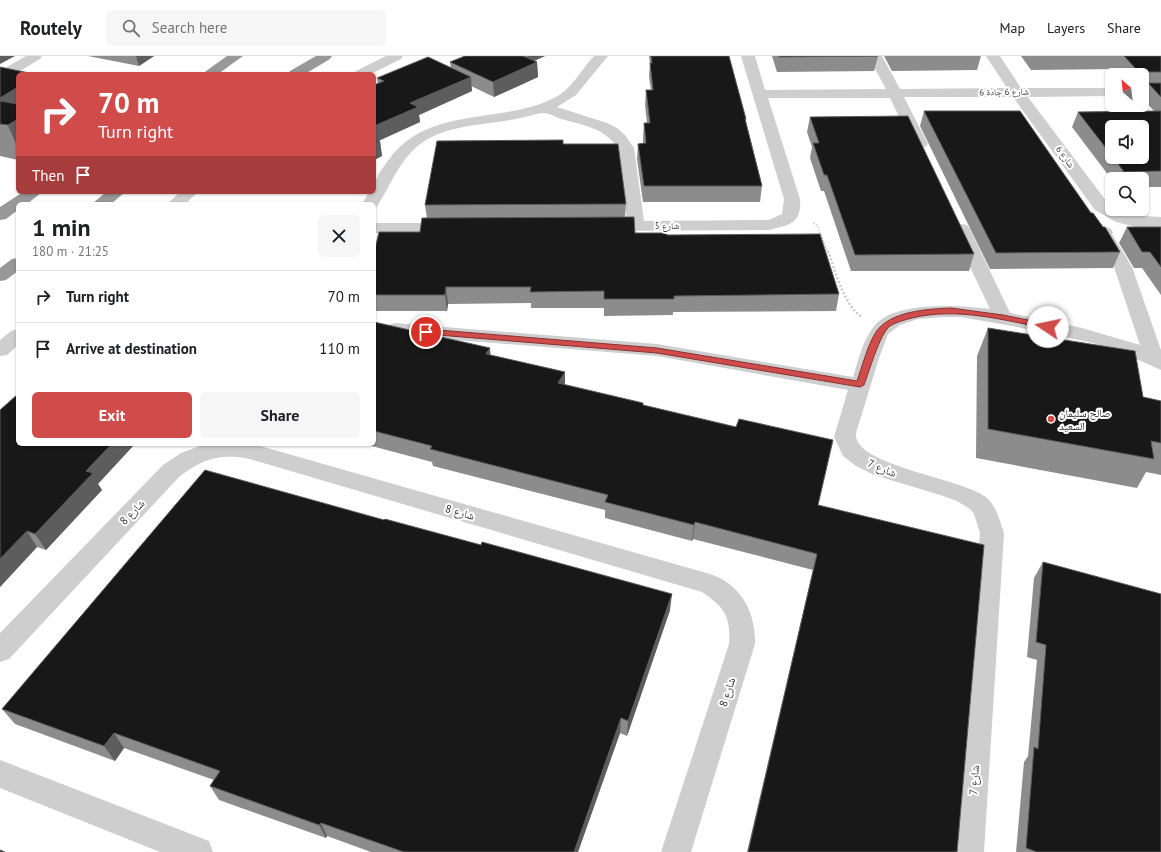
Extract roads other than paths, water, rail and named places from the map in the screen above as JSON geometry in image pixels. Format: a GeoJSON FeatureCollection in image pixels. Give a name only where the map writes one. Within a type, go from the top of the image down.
{"type":"FeatureCollection","features":[{"type":"Feature","properties":{"kind":"highway"},"geometry":{"type":"LineString","coordinates":[[212,72],[236,56]]}},
{"type":"Feature","properties":{"kind":"highway"},"geometry":{"type":"LineString","coordinates":[[283,72],[305,56]]}},
{"type":"Feature","properties":{"kind":"highway"},"geometry":{"type":"LineString","coordinates":[[298,72],[325,56]]}},
{"type":"Feature","properties":{"kind":"highway"},"geometry":{"type":"LineString","coordinates":[[19,202],[31,194]]}},
{"type":"Feature","properties":{"kind":"highway"},"geometry":{"type":"LineString","coordinates":[[103,202],[113,194]]}},
{"type":"Feature","properties":{"kind":"highway"},"geometry":{"type":"LineString","coordinates":[[0,215],[16,204]]}},
{"type":"Feature","properties":{"kind":"highway"},"geometry":{"type":"LineString","coordinates":[[0,276],[16,265]]}},
{"type":"Feature","properties":{"kind":"street"},"geometry":{"type":"LineString","coordinates":[[0,76],[35,56]]}},
{"type":"Feature","properties":{"kind":"street"},"geometry":{"type":"LineString","coordinates":[[365,72],[396,56]]}},
{"type":"Feature","properties":{"kind":"street"},"geometry":{"type":"LineString","coordinates":[[376,194],[396,160],[407,147],[422,136],[443,128],[517,115],[545,107],[569,95],[601,56]]}},
{"type":"Feature","properties":{"kind":"street"},"geometry":{"type":"LineString","coordinates":[[748,56],[759,94]]}},
{"type":"Feature","properties":{"kind":"street"},"geometry":{"type":"LineString","coordinates":[[875,56],[926,156]]}},
{"type":"Feature","properties":{"kind":"street","name":"شارع 6"},"geometry":{"type":"LineString","coordinates":[[993,56],[1016,92],[1101,206],[1117,217],[1138,222],[1161,222]]}},
{"type":"Feature","properties":{"kind":"street","name":"شارع 6 جادة 6"},"geometry":{"type":"LineString","coordinates":[[759,94],[1105,92]]}},
{"type":"Feature","properties":{"kind":"street"},"geometry":{"type":"LineString","coordinates":[[1149,92],[1161,92]]}},
{"type":"Feature","properties":{"kind":"street","name":"شارع 5"},"geometry":{"type":"LineString","coordinates":[[588,226],[769,225],[784,221],[791,216],[793,212],[792,199],[759,94]]}},
{"type":"Feature","properties":{"kind":"street"},"geometry":{"type":"LineString","coordinates":[[545,107],[562,115],[604,128],[612,132],[623,142],[626,148],[636,226]]}},
{"type":"Feature","properties":{"kind":"street"},"geometry":{"type":"LineString","coordinates":[[178,202],[188,194]]}},
{"type":"Feature","properties":{"kind":"street"},"geometry":{"type":"LineString","coordinates":[[953,212],[1003,318],[1093,336],[1120,344],[1158,361]]}},
{"type":"Feature","properties":{"kind":"street"},"geometry":{"type":"LineString","coordinates":[[1117,217],[1103,234],[1123,267],[1158,361]]}},
{"type":"Feature","properties":{"kind":"street"},"geometry":{"type":"LineString","coordinates":[[376,228],[461,228]]}},
{"type":"Feature","properties":{"kind":"street","name":"شارع 7"},"geometry":{"type":"LineString","coordinates":[[969,852],[992,533],[983,508],[964,493],[883,470],[869,464],[856,455],[849,447],[845,436],[860,385],[879,334],[886,324],[902,318],[928,312],[951,310],[1003,318]]}},
{"type":"Feature","properties":{"kind":"street"},"geometry":{"type":"LineString","coordinates":[[395,329],[657,350],[860,385]]}},
{"type":"Feature","properties":{"kind":"street"},"geometry":{"type":"LineString","coordinates":[[0,350],[16,337]]}},
{"type":"Feature","properties":{"kind":"street","name":"شارع 8"},"geometry":{"type":"LineString","coordinates":[[0,651],[181,462],[194,456],[221,448],[246,450],[710,584],[724,593],[734,603],[741,616],[744,630],[742,644],[676,852]]}},
{"type":"Feature","properties":{"kind":"street"},"geometry":{"type":"LineString","coordinates":[[0,774],[198,852]]}},
{"type":"Feature","properties":{"kind":"place","name":"صالح سليمان السعيد"},"geometry":{"type":"Point","coordinates":[1051,419]}}]}
